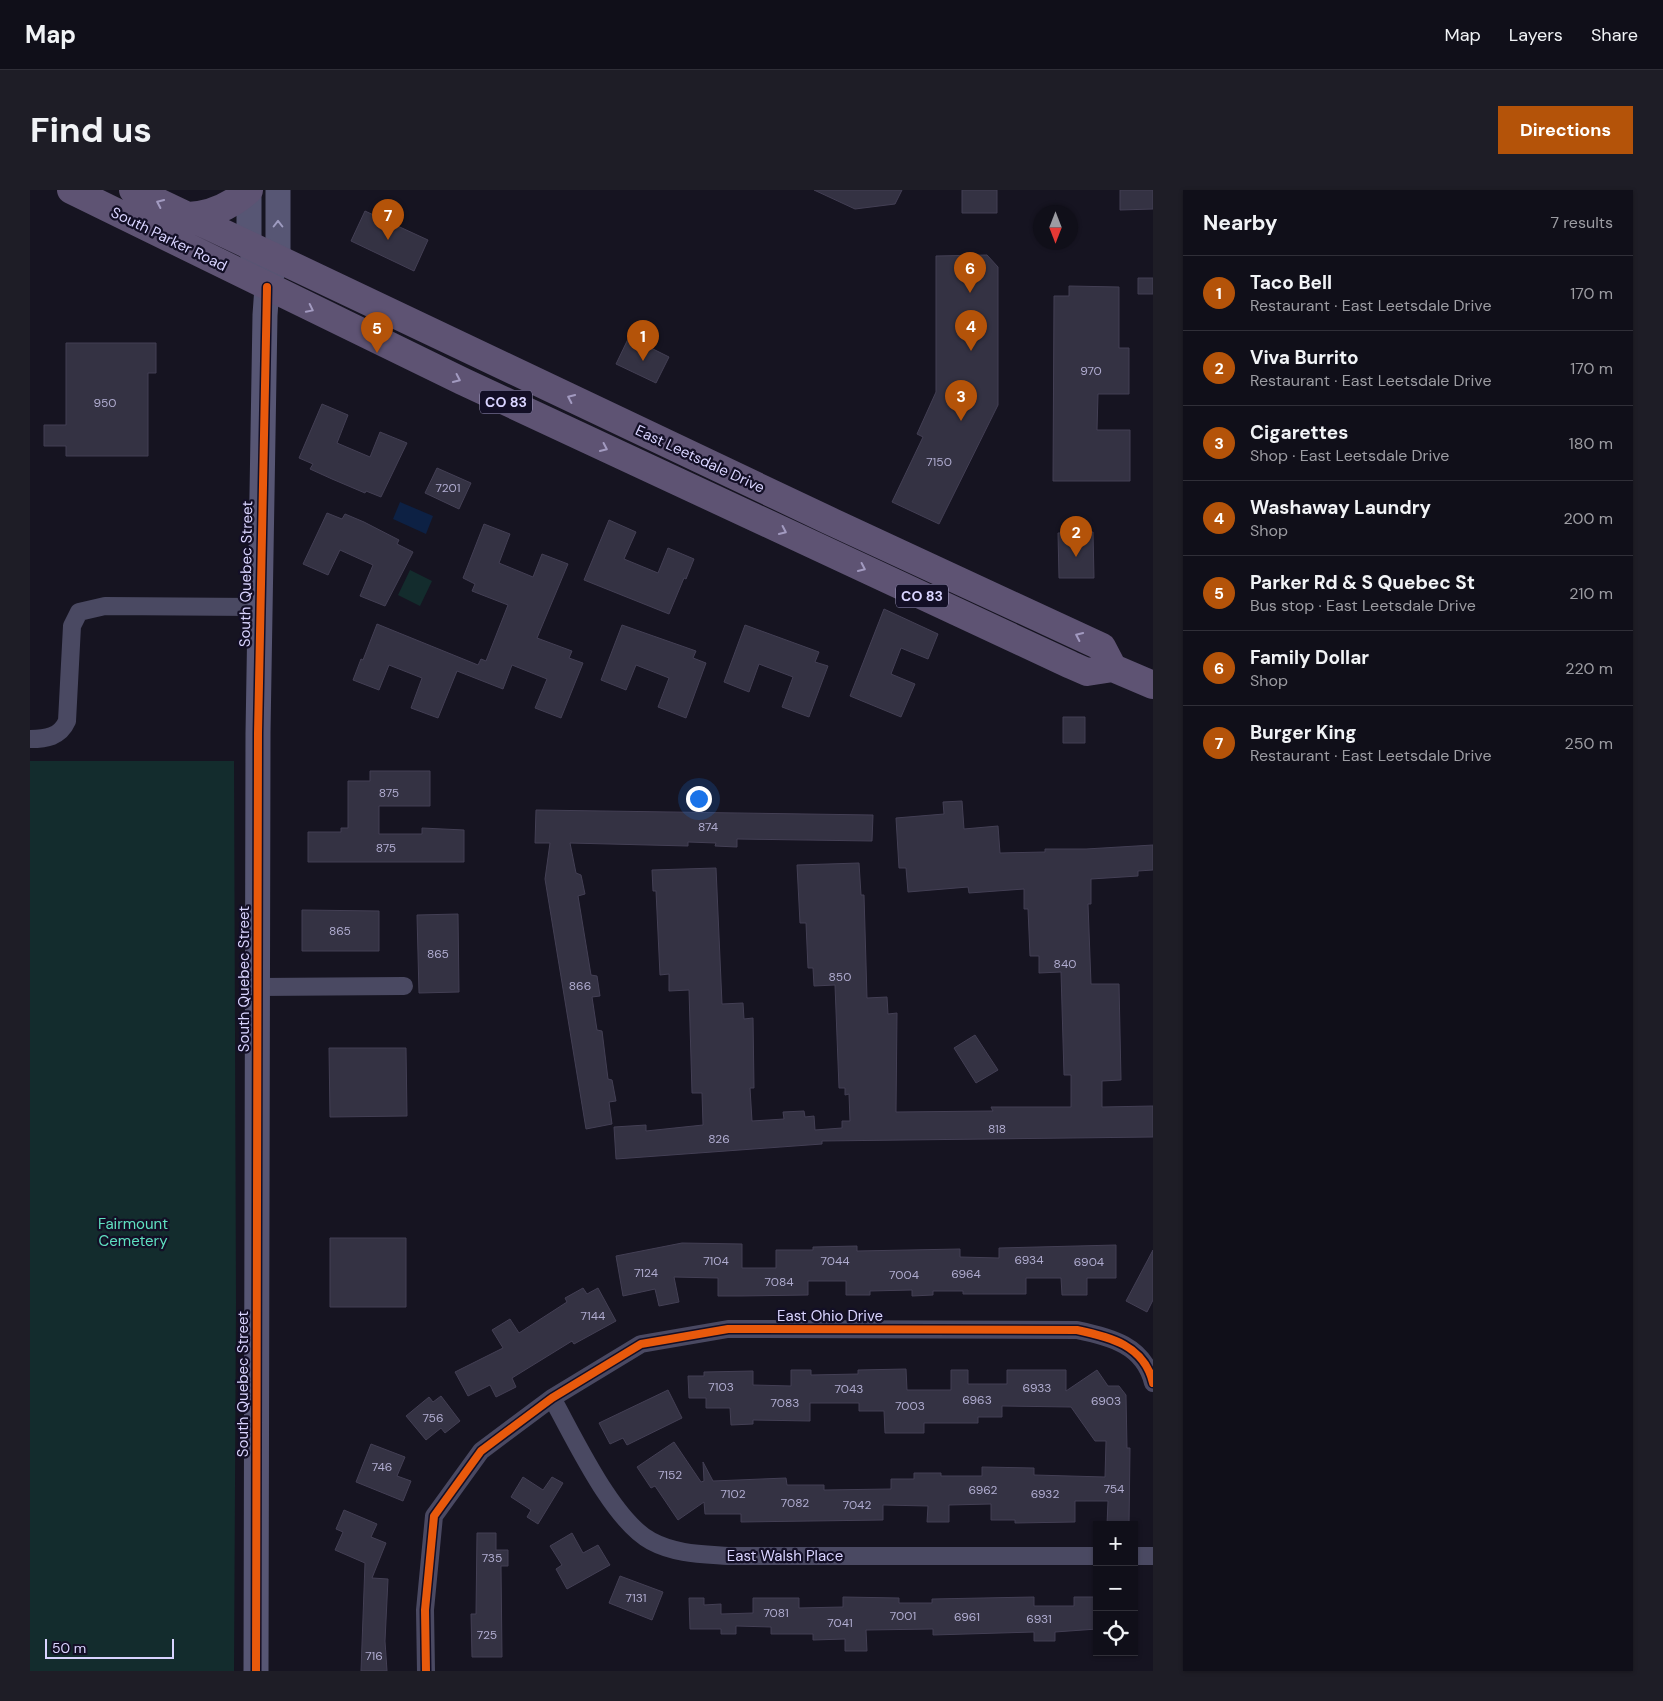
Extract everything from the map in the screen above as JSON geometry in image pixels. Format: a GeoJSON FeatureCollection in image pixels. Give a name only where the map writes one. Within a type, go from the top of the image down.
{"type":"FeatureCollection","features":[{"type":"Feature","properties":{"kind":"main road","name":"South Parker Road"},"geometry":{"type":"LineString","coordinates":[[71,190],[267,287]]}},
{"type":"Feature","properties":{"kind":"main road","name":"South Parker Road"},"geometry":{"type":"LineString","coordinates":[[133,190],[278,259]]}},
{"type":"Feature","properties":{"kind":"main road","name":"South Quebec Street"},"geometry":{"type":"LineString","coordinates":[[249,190],[250,246],[267,287]]}},
{"type":"Feature","properties":{"kind":"main road"},"geometry":{"type":"LineString","coordinates":[[188,216],[204,215],[225,208],[249,190]]}},
{"type":"Feature","properties":{"kind":"main road","name":"South Quebec Street"},"geometry":{"type":"LineString","coordinates":[[256,1671],[260,607],[267,287],[278,259],[278,190]]}},
{"type":"Feature","properties":{"kind":"main road","name":"East Leetsdale Drive"},"geometry":{"type":"LineString","coordinates":[[267,287],[462,381],[1071,665],[1087,672],[1113,668],[1102,646],[828,520],[278,259]]}},
{"type":"Feature","properties":{"kind":"main road"},"geometry":{"type":"LineString","coordinates":[[1113,668],[1153,685]]}},
{"type":"Feature","properties":{"kind":"street"},"geometry":{"type":"LineString","coordinates":[[30,739],[51,737],[59,732],[67,720],[72,626],[79,612],[105,606],[260,607]]}},
{"type":"Feature","properties":{"kind":"street"},"geometry":{"type":"LineString","coordinates":[[258,987],[404,986]]}},
{"type":"Feature","properties":{"kind":"street","name":"East Ohio Drive"},"geometry":{"type":"LineString","coordinates":[[426,1671],[425,1610],[434,1516],[481,1451],[552,1398],[641,1344],[728,1330],[1077,1330],[1123,1342],[1145,1365],[1153,1383]]}},
{"type":"Feature","properties":{"kind":"street","name":"East Walsh Place"},"geometry":{"type":"LineString","coordinates":[[552,1398],[623,1517],[649,1540],[677,1552],[728,1556],[1093,1556]]}},
{"type":"Feature","properties":{"kind":"street"},"geometry":{"type":"LineString","coordinates":[[1138,1556],[1153,1556]]}},
{"type":"Feature","properties":{"kind":"green space"},"geometry":{"type":"Polygon","coordinates":[[[410,570],[432,581],[420,606],[398,595],[410,570]]]}},
{"type":"Feature","properties":{"kind":"green space","name":"Fairmount Cemetery"},"geometry":{"type":"Polygon","coordinates":[[[30,761],[234,761],[236,1302],[234,1671],[30,1671],[30,761]]]}},
{"type":"Feature","properties":{"kind":"water"},"geometry":{"type":"Polygon","coordinates":[[[400,502],[433,516],[426,534],[393,519],[400,502]]]}},
{"type":"Feature","properties":{"kind":"building"},"geometry":{"type":"Polygon","coordinates":[[[814,190],[902,190],[895,204],[855,209],[814,190]]]}},
{"type":"Feature","properties":{"kind":"building"},"geometry":{"type":"Polygon","coordinates":[[[962,190],[997,190],[997,213],[962,213],[962,190]]]}},
{"type":"Feature","properties":{"kind":"building"},"geometry":{"type":"Polygon","coordinates":[[[1120,190],[1153,190],[1153,209],[1120,210],[1120,190]]]}},
{"type":"Feature","properties":{"kind":"building"},"geometry":{"type":"Polygon","coordinates":[[[365,211],[428,240],[414,271],[351,241],[365,211]]]}},
{"type":"Feature","properties":{"kind":"building"},"geometry":{"type":"Polygon","coordinates":[[[987,255],[998,267],[998,405],[939,524],[892,502],[923,437],[917,434],[936,392],[936,256],[987,255]]]}},
{"type":"Feature","properties":{"kind":"building"},"geometry":{"type":"Polygon","coordinates":[[[1138,278],[1153,278],[1153,294],[1138,294],[1138,278]]]}},
{"type":"Feature","properties":{"kind":"building"},"geometry":{"type":"Polygon","coordinates":[[[1069,286],[1119,287],[1119,348],[1129,348],[1129,394],[1098,394],[1097,430],[1130,430],[1130,481],[1053,481],[1054,296],[1069,296],[1069,286]]]}},
{"type":"Feature","properties":{"kind":"building"},"geometry":{"type":"Polygon","coordinates":[[[629,337],[669,357],[656,383],[616,364],[629,337]]]}},
{"type":"Feature","properties":{"kind":"building"},"geometry":{"type":"Polygon","coordinates":[[[66,343],[156,343],[156,373],[148,373],[148,456],[66,456],[66,446],[44,446],[44,425],[66,425],[66,343]]]}},
{"type":"Feature","properties":{"kind":"building"},"geometry":{"type":"Polygon","coordinates":[[[322,404],[348,415],[337,443],[370,457],[380,432],[407,443],[381,497],[366,491],[365,493],[310,469],[313,464],[299,458],[322,404]]]}},
{"type":"Feature","properties":{"kind":"building"},"geometry":{"type":"Polygon","coordinates":[[[437,468],[471,483],[459,509],[425,493],[437,468]]]}},
{"type":"Feature","properties":{"kind":"building"},"geometry":{"type":"Polygon","coordinates":[[[327,513],[342,519],[345,514],[364,522],[399,540],[397,544],[413,552],[385,606],[360,596],[373,565],[340,550],[328,575],[303,564],[327,513]]]}},
{"type":"Feature","properties":{"kind":"building"},"geometry":{"type":"Polygon","coordinates":[[[609,520],[636,532],[624,559],[658,573],[668,548],[694,559],[669,614],[584,580],[609,520]]]}},
{"type":"Feature","properties":{"kind":"building"},"geometry":{"type":"Polygon","coordinates":[[[484,524],[510,534],[499,563],[533,577],[542,554],[568,564],[537,638],[572,651],[569,658],[583,663],[561,718],[535,708],[547,679],[512,665],[503,689],[457,671],[438,718],[411,708],[422,678],[389,665],[379,690],[353,680],[377,624],[478,665],[481,659],[486,661],[508,605],[472,591],[475,584],[463,578],[484,524]]]}},
{"type":"Feature","properties":{"kind":"building"},"geometry":{"type":"Polygon","coordinates":[[[1093,532],[1094,578],[1059,578],[1058,533],[1093,532]]]}},
{"type":"Feature","properties":{"kind":"building"},"geometry":{"type":"Polygon","coordinates":[[[884,609],[938,634],[928,659],[901,648],[891,674],[915,684],[901,717],[850,696],[884,609]]]}},
{"type":"Feature","properties":{"kind":"building"},"geometry":{"type":"Polygon","coordinates":[[[622,625],[696,651],[693,658],[706,663],[686,718],[658,707],[669,678],[636,665],[626,690],[601,680],[622,625]]]}},
{"type":"Feature","properties":{"kind":"building"},"geometry":{"type":"Polygon","coordinates":[[[745,625],[819,652],[815,662],[828,666],[809,717],[782,707],[793,677],[759,664],[749,692],[724,682],[745,625]]]}},
{"type":"Feature","properties":{"kind":"building"},"geometry":{"type":"Polygon","coordinates":[[[1063,717],[1085,717],[1085,743],[1063,743],[1063,717]]]}},
{"type":"Feature","properties":{"kind":"building"},"geometry":{"type":"Polygon","coordinates":[[[370,771],[430,771],[430,806],[379,806],[379,834],[422,834],[422,828],[464,830],[464,862],[308,862],[308,832],[341,832],[341,828],[348,828],[348,781],[370,781],[370,771]]]}},
{"type":"Feature","properties":{"kind":"building"},"geometry":{"type":"Polygon","coordinates":[[[962,801],[964,829],[998,826],[1000,853],[1045,852],[1045,849],[1086,849],[1153,845],[1153,870],[1138,871],[1138,876],[1091,879],[1091,904],[1088,904],[1091,984],[1119,984],[1121,1080],[1102,1081],[1102,1107],[1153,1106],[1153,1137],[822,1141],[822,1144],[616,1159],[614,1127],[646,1125],[646,1131],[703,1125],[702,1093],[692,1093],[689,990],[669,991],[669,974],[660,975],[656,891],[653,891],[652,870],[716,868],[722,1004],[743,1003],[744,1019],[753,1018],[754,1088],[750,1088],[752,1121],[784,1119],[783,1112],[804,1111],[805,1117],[814,1116],[815,1130],[842,1128],[842,1121],[850,1121],[849,1094],[845,1095],[845,1088],[839,1088],[835,985],[814,986],[813,968],[808,968],[806,923],[800,923],[797,865],[859,863],[861,895],[864,895],[867,998],[887,997],[888,1014],[897,1013],[896,1112],[993,1111],[991,1107],[1071,1107],[1071,1075],[1064,1075],[1061,972],[1039,973],[1039,956],[1030,956],[1028,909],[1024,909],[1024,889],[969,893],[968,887],[908,892],[906,868],[899,868],[896,818],[944,814],[943,802],[962,801]]]}},
{"type":"Feature","properties":{"kind":"building"},"geometry":{"type":"Polygon","coordinates":[[[536,810],[873,815],[872,841],[737,839],[737,847],[715,846],[716,843],[688,842],[688,846],[570,843],[576,873],[581,875],[585,894],[578,896],[591,975],[597,976],[600,996],[592,997],[597,1030],[602,1031],[608,1079],[612,1080],[616,1101],[609,1102],[612,1124],[586,1129],[545,879],[550,843],[535,843],[536,810]]]}},
{"type":"Feature","properties":{"kind":"building"},"geometry":{"type":"Polygon","coordinates":[[[302,910],[379,911],[379,951],[302,951],[302,910]]]}},
{"type":"Feature","properties":{"kind":"building"},"geometry":{"type":"Polygon","coordinates":[[[458,914],[459,992],[419,993],[417,915],[458,914]]]}},
{"type":"Feature","properties":{"kind":"building"},"geometry":{"type":"Polygon","coordinates":[[[975,1035],[998,1070],[976,1083],[954,1048],[975,1035]]]}},
{"type":"Feature","properties":{"kind":"building"},"geometry":{"type":"Polygon","coordinates":[[[329,1048],[406,1048],[407,1116],[330,1117],[329,1048]]]}},
{"type":"Feature","properties":{"kind":"building"},"geometry":{"type":"Polygon","coordinates":[[[330,1238],[406,1238],[406,1307],[330,1307],[330,1238]]]}},
{"type":"Feature","properties":{"kind":"building"},"geometry":{"type":"Polygon","coordinates":[[[682,1243],[742,1244],[742,1268],[776,1268],[776,1250],[813,1250],[813,1247],[857,1246],[857,1251],[960,1249],[960,1257],[999,1258],[999,1248],[1116,1245],[1116,1278],[1087,1278],[1087,1295],[1062,1295],[1061,1278],[1026,1278],[1026,1294],[963,1294],[963,1291],[933,1291],[933,1295],[912,1296],[912,1290],[870,1291],[870,1295],[846,1295],[846,1281],[808,1281],[808,1295],[718,1296],[718,1278],[674,1277],[679,1302],[659,1306],[655,1289],[623,1296],[616,1256],[682,1243]]]}},
{"type":"Feature","properties":{"kind":"building"},"geometry":{"type":"Polygon","coordinates":[[[1153,1250],[1153,1300],[1147,1312],[1126,1301],[1153,1250]]]}},
{"type":"Feature","properties":{"kind":"building"},"geometry":{"type":"Polygon","coordinates":[[[583,1288],[587,1294],[598,1288],[616,1321],[574,1344],[572,1341],[512,1378],[516,1387],[496,1397],[490,1385],[468,1396],[455,1372],[503,1348],[492,1330],[510,1319],[519,1333],[567,1302],[565,1298],[583,1288]]]}},
{"type":"Feature","properties":{"kind":"building"},"geometry":{"type":"Polygon","coordinates":[[[906,1369],[907,1390],[951,1390],[951,1370],[968,1370],[968,1384],[1007,1384],[1007,1370],[1066,1370],[1066,1391],[1097,1370],[1108,1386],[1119,1386],[1126,1395],[1127,1448],[1130,1448],[1129,1521],[1107,1521],[1108,1501],[1075,1501],[1075,1522],[1015,1523],[1015,1520],[991,1520],[991,1504],[949,1505],[949,1522],[927,1522],[928,1506],[883,1505],[883,1520],[741,1522],[741,1514],[705,1514],[704,1502],[678,1520],[655,1486],[651,1488],[637,1467],[674,1442],[701,1482],[704,1481],[703,1462],[713,1481],[786,1478],[787,1485],[824,1485],[824,1490],[891,1489],[891,1479],[914,1479],[914,1473],[941,1473],[941,1476],[982,1476],[982,1467],[1034,1468],[1034,1475],[1105,1477],[1106,1441],[1095,1441],[1071,1407],[1002,1406],[1002,1417],[978,1417],[978,1423],[924,1423],[924,1433],[885,1433],[884,1411],[859,1411],[859,1403],[810,1403],[810,1421],[753,1420],[753,1424],[731,1425],[730,1408],[706,1408],[706,1398],[689,1398],[688,1376],[704,1376],[704,1372],[753,1371],[753,1385],[791,1386],[791,1370],[811,1370],[811,1375],[858,1374],[858,1370],[906,1369]]]}},
{"type":"Feature","properties":{"kind":"building"},"geometry":{"type":"Polygon","coordinates":[[[668,1390],[682,1418],[627,1445],[623,1438],[610,1444],[599,1423],[668,1390]]]}},
{"type":"Feature","properties":{"kind":"building"},"geometry":{"type":"Polygon","coordinates":[[[441,1396],[460,1421],[445,1433],[441,1428],[426,1440],[406,1416],[429,1397],[433,1402],[441,1396]]]}},
{"type":"Feature","properties":{"kind":"building"},"geometry":{"type":"Polygon","coordinates":[[[371,1444],[405,1457],[397,1476],[411,1481],[403,1501],[356,1482],[371,1444]]]}},
{"type":"Feature","properties":{"kind":"building"},"geometry":{"type":"Polygon","coordinates":[[[523,1477],[543,1490],[552,1477],[563,1483],[538,1524],[527,1517],[531,1510],[511,1497],[523,1477]]]}},
{"type":"Feature","properties":{"kind":"building"},"geometry":{"type":"Polygon","coordinates":[[[344,1510],[377,1524],[371,1537],[386,1543],[372,1578],[388,1579],[385,1641],[387,1671],[361,1671],[365,1563],[335,1550],[343,1532],[336,1529],[344,1510]]]}},
{"type":"Feature","properties":{"kind":"building"},"geometry":{"type":"Polygon","coordinates":[[[477,1533],[496,1533],[496,1550],[508,1550],[508,1566],[501,1566],[502,1657],[472,1657],[471,1614],[476,1614],[477,1533]]]}},
{"type":"Feature","properties":{"kind":"building"},"geometry":{"type":"Polygon","coordinates":[[[572,1533],[583,1553],[598,1545],[610,1565],[567,1589],[556,1569],[562,1565],[550,1546],[572,1533]]]}},
{"type":"Feature","properties":{"kind":"building"},"geometry":{"type":"Polygon","coordinates":[[[620,1576],[663,1592],[652,1620],[609,1603],[620,1576]]]}},
{"type":"Feature","properties":{"kind":"building"},"geometry":{"type":"Polygon","coordinates":[[[843,1597],[899,1598],[899,1603],[932,1603],[932,1599],[1034,1597],[1034,1606],[1074,1606],[1074,1597],[1093,1597],[1093,1629],[1055,1632],[1055,1641],[1034,1641],[1034,1632],[933,1635],[933,1629],[866,1630],[867,1651],[845,1651],[845,1639],[813,1640],[813,1634],[771,1634],[771,1627],[736,1626],[736,1634],[721,1634],[721,1629],[690,1629],[689,1598],[704,1598],[704,1605],[721,1604],[721,1614],[753,1613],[753,1598],[799,1598],[799,1608],[843,1607],[843,1597]]]}},
{"type":"Feature","properties":{"kind":"cycle path"},"geometry":{"type":"LineString","coordinates":[[256,1671],[258,733],[267,287]]}},
{"type":"Feature","properties":{"kind":"cycle path"},"geometry":{"type":"LineString","coordinates":[[426,1671],[425,1610],[434,1516],[481,1451],[552,1398],[641,1344],[728,1329],[1077,1330],[1113,1340],[1134,1351],[1149,1370],[1153,1383]]}},
{"type":"Feature","properties":{"kind":"place","name":"Burger King"},"geometry":{"type":"Point","coordinates":[388,240]}},
{"type":"Feature","properties":{"kind":"place","name":"Family Dollar"},"geometry":{"type":"Point","coordinates":[970,293]}},
{"type":"Feature","properties":{"kind":"place","name":"Washaway Laundry"},"geometry":{"type":"Point","coordinates":[971,351]}},
{"type":"Feature","properties":{"kind":"place","name":"Parker Rd & S Quebec St"},"geometry":{"type":"Point","coordinates":[377,353]}},
{"type":"Feature","properties":{"kind":"place","name":"Taco Bell"},"geometry":{"type":"Point","coordinates":[643,361]}},
{"type":"Feature","properties":{"kind":"place","name":"Cigarettes"},"geometry":{"type":"Point","coordinates":[961,421]}},
{"type":"Feature","properties":{"kind":"place","name":"Viva Burrito"},"geometry":{"type":"Point","coordinates":[1076,557]}}]}
